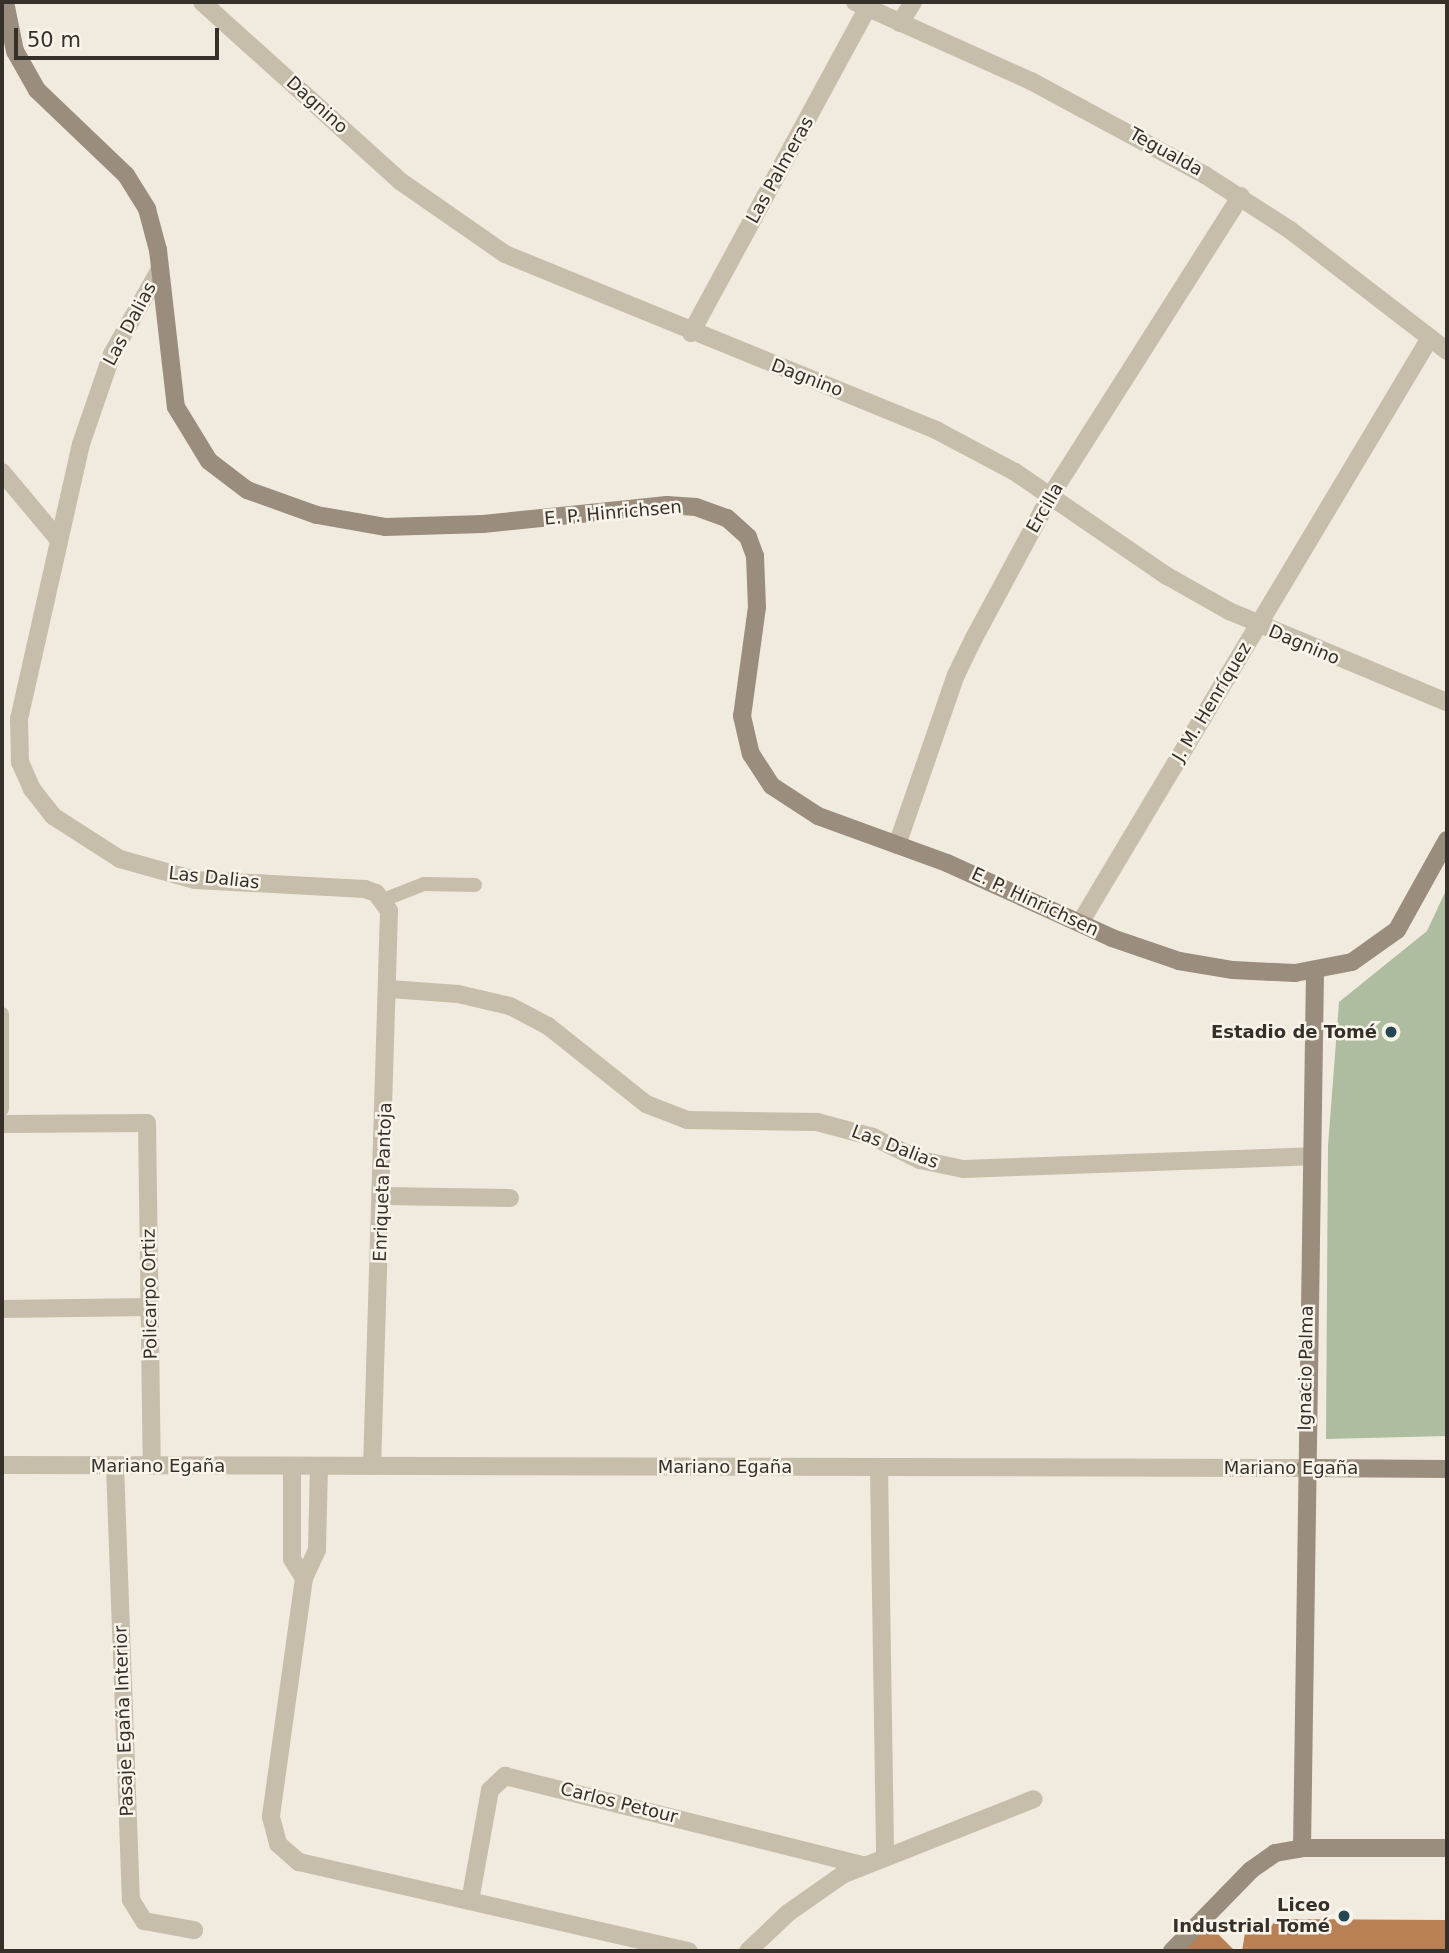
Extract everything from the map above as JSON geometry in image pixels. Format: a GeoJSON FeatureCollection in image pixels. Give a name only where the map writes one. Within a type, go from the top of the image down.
{"type":"FeatureCollection","features":[{"type":"Feature","properties":{"kind":"street","name":"E. P. Hinrichsen"},"geometry":{"type":"LineString","coordinates":[[5,2],[15,51],[37,90],[137,191],[153,229],[176,407],[209,461],[247,490],[317,515],[385,527],[483,524],[674,505],[710,510],[735,523],[752,546],[758,572],[743,697],[745,736],[751,754],[772,786],[802,808],[1179,961],[1233,970],[1315,972],[1352,962],[1397,930],[1447,840]]}},
{"type":"Feature","properties":{"kind":"street","name":"Dagnino"},"geometry":{"type":"LineString","coordinates":[[202,2],[400,181],[471,233],[540,271],[936,430],[1051,495],[1167,576],[1258,625],[1447,702]]}},
{"type":"Feature","properties":{"kind":"street"},"geometry":{"type":"LineString","coordinates":[[900,23],[913,2]]}},
{"type":"Feature","properties":{"kind":"street","name":"Las Palmeras"},"geometry":{"type":"LineString","coordinates":[[691,333],[862,5]]}},
{"type":"Feature","properties":{"kind":"street","name":"Tegualda"},"geometry":{"type":"LineString","coordinates":[[862,5],[1096,114],[1241,196],[1447,351]]}},
{"type":"Feature","properties":{"kind":"street","name":"Ercilla"},"geometry":{"type":"LineString","coordinates":[[897,845],[956,675],[1051,495],[1241,196]]}},
{"type":"Feature","properties":{"kind":"street","name":"Las Dalias"},"geometry":{"type":"LineString","coordinates":[[159,271],[122,331],[102,378],[58,539],[18,733],[25,776],[53,816],[100,849],[164,874],[226,882],[365,889],[383,900]]}},
{"type":"Feature","properties":{"kind":"street","name":"J. M. Henríquez"},"geometry":{"type":"LineString","coordinates":[[1080,923],[1430,338]]}},
{"type":"Feature","properties":{"kind":"street"},"geometry":{"type":"LineString","coordinates":[[2,472],[58,539]]}},
{"type":"Feature","properties":{"kind":"street","name":"Enriqueta Pantoja"},"geometry":{"type":"LineString","coordinates":[[372,1466],[392,923],[383,900]]}},
{"type":"Feature","properties":{"kind":"street","name":"Ignacio Palma"},"geometry":{"type":"LineString","coordinates":[[1302,1847],[1305,1468],[1315,972]]}},
{"type":"Feature","properties":{"kind":"street","name":"Las Dalias"},"geometry":{"type":"LineString","coordinates":[[390,989],[458,994],[510,1006],[548,1027],[646,1104],[687,1120],[817,1122],[873,1137],[920,1160],[972,1170],[1311,1156]]}},
{"type":"Feature","properties":{"kind":"street","name":"Policarpo Ortiz"},"geometry":{"type":"LineString","coordinates":[[2,1124],[148,1123],[152,1466]]}},
{"type":"Feature","properties":{"kind":"street"},"geometry":{"type":"LineString","coordinates":[[382,1196],[510,1198]]}},
{"type":"Feature","properties":{"kind":"street"},"geometry":{"type":"LineString","coordinates":[[2,1309],[150,1307]]}},
{"type":"Feature","properties":{"kind":"street","name":"Mariano Egaña"},"geometry":{"type":"LineString","coordinates":[[2,1465],[1447,1469]]}},
{"type":"Feature","properties":{"kind":"street","name":"Pasaje Egaña Interior"},"geometry":{"type":"LineString","coordinates":[[115,1466],[131,1900],[135,1912],[145,1920],[194,1930]]}},
{"type":"Feature","properties":{"kind":"street"},"geometry":{"type":"LineString","coordinates":[[292,1466],[292,1559],[304,1578]]}},
{"type":"Feature","properties":{"kind":"street"},"geometry":{"type":"LineString","coordinates":[[319,1466],[316,1559],[304,1578],[271,1817],[278,1844],[299,1862],[690,1951]]}},
{"type":"Feature","properties":{"kind":"street"},"geometry":{"type":"LineString","coordinates":[[879,1467],[885,1856]]}},
{"type":"Feature","properties":{"kind":"street","name":"Carlos Petour"},"geometry":{"type":"LineString","coordinates":[[470,1901],[490,1790],[505,1776],[863,1865]]}},
{"type":"Feature","properties":{"kind":"street"},"geometry":{"type":"LineString","coordinates":[[748,1951],[814,1893],[863,1865],[1034,1799]]}},
{"type":"Feature","properties":{"kind":"street"},"geometry":{"type":"LineString","coordinates":[[1172,1951],[1262,1861],[1302,1847],[1447,1848]]}},
{"type":"Feature","properties":{"kind":"lane"},"geometry":{"type":"LineString","coordinates":[[383,900],[424,884],[475,885]]}},
{"type":"Feature","properties":{"kind":"lane"},"geometry":{"type":"LineString","coordinates":[[2,1014],[2,1109]]}},
{"type":"Feature","properties":{"kind":"green space"},"geometry":{"type":"Polygon","coordinates":[[[1447,888],[1447,1436],[1326,1439],[1328,1146],[1339,1002],[1427,931],[1447,888]]]}},
{"type":"Feature","properties":{"kind":"building"},"geometry":{"type":"Polygon","coordinates":[[[1277,1919],[1447,1920],[1447,1951],[1242,1951],[1246,1927],[1267,1931],[1277,1919]]]}},
{"type":"Feature","properties":{"kind":"building"},"geometry":{"type":"Polygon","coordinates":[[[1207,1923],[1235,1951],[1178,1951],[1207,1923]]]}},
{"type":"Feature","properties":{"kind":"place","name":"Estadio de Tomé"},"geometry":{"type":"Point","coordinates":[1391,1032]}},
{"type":"Feature","properties":{"kind":"place","name":"Liceo Industrial Tomé"},"geometry":{"type":"Point","coordinates":[1344,1916]}}]}
